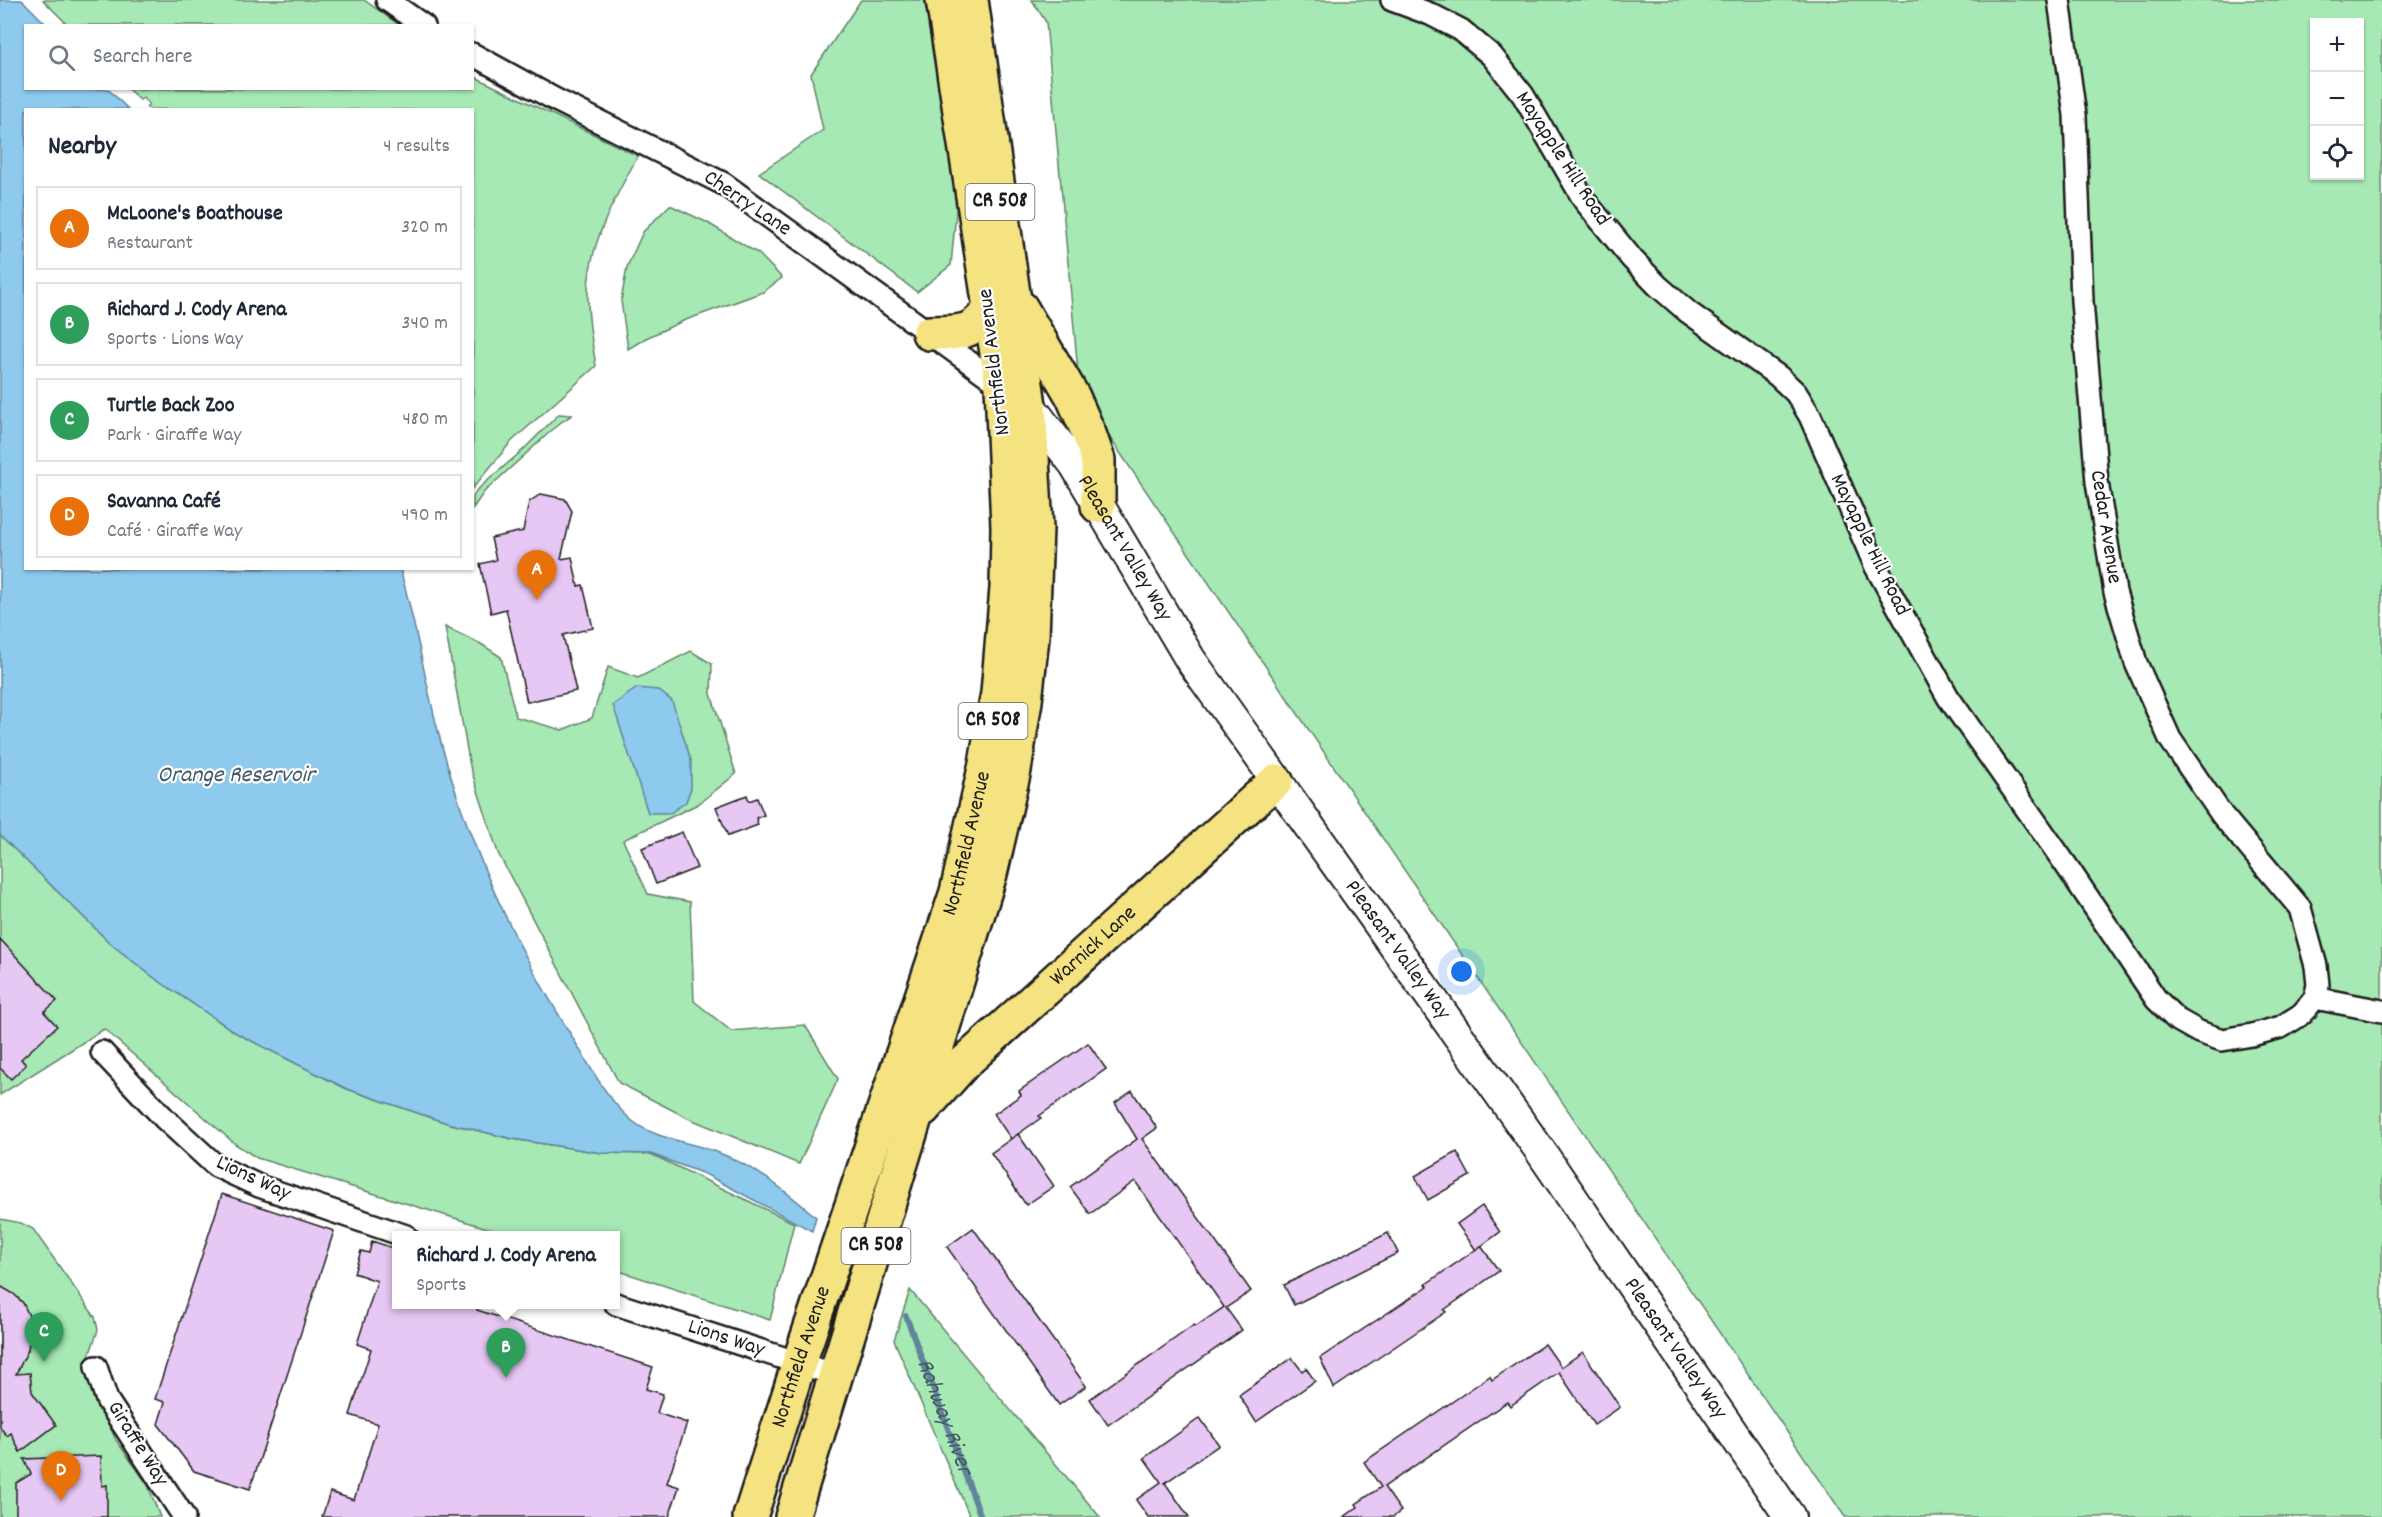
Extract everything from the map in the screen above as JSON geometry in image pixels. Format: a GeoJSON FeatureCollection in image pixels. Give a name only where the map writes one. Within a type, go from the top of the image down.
{"type":"FeatureCollection","features":[{"type":"Feature","properties":{"kind":"main road","name":"Northfield Avenue"},"geometry":{"type":"LineString","coordinates":[[750,1517],[799,1363],[990,874],[1014,770],[1025,701],[1032,637],[1036,528],[1029,405],[1001,300],[943,0]]}},
{"type":"Feature","properties":{"kind":"main road","name":"Northfield Avenue"},"geometry":{"type":"LineString","coordinates":[[792,1517],[916,1117],[920,1050],[991,738],[998,693],[1007,588],[1008,527],[1001,300],[971,0]]}},
{"type":"Feature","properties":{"kind":"main road"},"geometry":{"type":"LineString","coordinates":[[929,333],[960,332],[980,324],[1001,300],[1073,397],[1098,460],[1098,506]]}},
{"type":"Feature","properties":{"kind":"main road","name":"Pleasant Valley Way"},"geometry":{"type":"LineString","coordinates":[[1002,386],[1029,405],[1075,465],[1190,659],[1539,1149],[1791,1517]]}},
{"type":"Feature","properties":{"kind":"main road","name":"Warnick Lane"},"geometry":{"type":"LineString","coordinates":[[916,1117],[964,1063],[1276,781]]}},
{"type":"Feature","properties":{"kind":"street"},"geometry":{"type":"LineString","coordinates":[[387,0],[421,24]]}},
{"type":"Feature","properties":{"kind":"street","name":"Mayapple Hill Road"},"geometry":{"type":"LineString","coordinates":[[1392,0],[1430,14],[1461,30],[1492,56],[1523,95],[1584,200],[1632,259],[1688,312],[1759,361],[1796,393],[1810,416],[1876,567],[1948,697],[2156,999],[2176,1019],[2199,1032],[2222,1040],[2282,1027],[2302,1014],[2315,998]]}},
{"type":"Feature","properties":{"kind":"street","name":"Cedar Avenue"},"geometry":{"type":"LineString","coordinates":[[2059,0],[2075,115],[2082,301],[2097,482],[2115,592],[2136,663],[2170,739],[2222,815],[2300,908],[2316,966],[2318,985],[2315,998]]}},
{"type":"Feature","properties":{"kind":"street","name":"Cherry Lane"},"geometry":{"type":"LineString","coordinates":[[474,55],[556,100],[724,184],[1002,386]]}},
{"type":"Feature","properties":{"kind":"street"},"geometry":{"type":"LineString","coordinates":[[2315,998],[2382,1011]]}},
{"type":"Feature","properties":{"kind":"street","name":"Lions Way"},"geometry":{"type":"LineString","coordinates":[[102,1052],[165,1119],[216,1166],[259,1186],[392,1231]]}},
{"type":"Feature","properties":{"kind":"street","name":"Lions Way"},"geometry":{"type":"LineString","coordinates":[[620,1306],[836,1375]]}},
{"type":"Feature","properties":{"kind":"street","name":"Giraffe Way"},"geometry":{"type":"LineString","coordinates":[[96,1367],[107,1400],[184,1517]]}},
{"type":"Feature","properties":{"kind":"green space"},"geometry":{"type":"Polygon","coordinates":[[[43,0],[364,0],[398,24],[67,24],[43,0]]]}},
{"type":"Feature","properties":{"kind":"green space"},"geometry":{"type":"Polygon","coordinates":[[[861,0],[927,0],[960,170],[951,265],[917,292],[759,173],[823,130],[811,74],[861,0]]]}},
{"type":"Feature","properties":{"kind":"green space"},"geometry":{"type":"Polygon","coordinates":[[[1032,0],[2382,0],[2382,1517],[1845,1517],[1080,394],[1046,22],[1032,0]]]}},
{"type":"Feature","properties":{"kind":"green space"},"geometry":{"type":"Polygon","coordinates":[[[474,76],[638,156],[612,204],[598,238],[589,273],[590,328],[596,366],[511,442],[474,487],[474,108],[148,108],[149,104],[143,98],[140,100],[129,90],[474,90],[474,76]]]}},
{"type":"Feature","properties":{"kind":"green space"},"geometry":{"type":"Polygon","coordinates":[[[670,205],[706,222],[759,254],[782,278],[763,292],[683,321],[628,349],[621,301],[627,267],[643,232],[670,205]]]}},
{"type":"Feature","properties":{"kind":"green space"},"geometry":{"type":"Polygon","coordinates":[[[559,414],[572,415],[561,422],[484,492],[474,507],[474,495],[477,490],[523,450],[559,414]]]}},
{"type":"Feature","properties":{"kind":"green space"},"geometry":{"type":"Polygon","coordinates":[[[445,627],[481,644],[501,657],[516,717],[562,730],[592,718],[608,667],[638,678],[691,651],[712,664],[711,694],[736,774],[698,804],[623,840],[648,894],[690,902],[694,1001],[731,1031],[805,1025],[838,1079],[799,1164],[688,1118],[619,1083],[498,853],[470,766],[445,627]]]}},
{"type":"Feature","properties":{"kind":"green space"},"geometry":{"type":"Polygon","coordinates":[[[0,835],[111,944],[153,977],[238,1034],[347,1089],[447,1123],[512,1139],[602,1153],[651,1154],[794,1223],[770,1320],[620,1271],[620,1231],[497,1231],[257,1158],[235,1144],[104,1029],[0,1095],[0,835]]]}},
{"type":"Feature","properties":{"kind":"green space"},"geometry":{"type":"Polygon","coordinates":[[[0,1219],[21,1223],[33,1229],[95,1317],[98,1330],[89,1356],[87,1378],[116,1440],[148,1485],[160,1517],[0,1517],[0,1219]]]}},
{"type":"Feature","properties":{"kind":"green space"},"geometry":{"type":"Polygon","coordinates":[[[910,1290],[1100,1517],[970,1517],[894,1340],[910,1290]]]}},
{"type":"Feature","properties":{"kind":"water","name":"Orange Reservoir"},"geometry":{"type":"Polygon","coordinates":[[[0,0],[22,0],[46,24],[24,24],[24,90],[109,90],[127,108],[24,108],[24,570],[400,570],[437,727],[475,845],[527,958],[596,1077],[621,1110],[639,1126],[659,1135],[714,1151],[742,1163],[780,1188],[816,1217],[812,1231],[707,1175],[651,1154],[602,1153],[513,1139],[447,1123],[347,1089],[238,1034],[153,977],[111,944],[0,835],[0,0]]]}},
{"type":"Feature","properties":{"kind":"water"},"geometry":{"type":"Polygon","coordinates":[[[637,688],[658,690],[672,701],[691,760],[691,788],[686,802],[670,813],[648,813],[613,705],[637,688]]]}},
{"type":"Feature","properties":{"kind":"building"},"geometry":{"type":"Polygon","coordinates":[[[541,494],[565,499],[572,511],[561,559],[572,557],[578,586],[583,585],[593,628],[563,635],[576,691],[527,702],[506,609],[491,613],[480,564],[496,560],[491,538],[523,531],[529,502],[541,494]]]}},
{"type":"Feature","properties":{"kind":"building"},"geometry":{"type":"Polygon","coordinates":[[[747,795],[749,801],[757,798],[764,815],[756,818],[758,825],[728,836],[716,807],[747,795]]]}},
{"type":"Feature","properties":{"kind":"building"},"geometry":{"type":"Polygon","coordinates":[[[682,832],[697,868],[656,884],[642,848],[682,832]]]}},
{"type":"Feature","properties":{"kind":"building"},"geometry":{"type":"Polygon","coordinates":[[[0,939],[57,1001],[44,1012],[57,1026],[21,1059],[26,1065],[11,1079],[0,1068],[0,939]]]}},
{"type":"Feature","properties":{"kind":"building"},"geometry":{"type":"Polygon","coordinates":[[[1088,1043],[1106,1069],[1039,1116],[1041,1118],[1011,1139],[994,1114],[1021,1095],[1019,1091],[1088,1043]]]}},
{"type":"Feature","properties":{"kind":"building"},"geometry":{"type":"Polygon","coordinates":[[[1132,1091],[1157,1128],[1142,1139],[1251,1291],[1226,1308],[1242,1330],[1108,1425],[1090,1399],[1194,1325],[1195,1327],[1224,1307],[1135,1181],[1090,1214],[1070,1187],[1137,1139],[1115,1103],[1132,1091]]]}},
{"type":"Feature","properties":{"kind":"building"},"geometry":{"type":"Polygon","coordinates":[[[1018,1134],[1054,1186],[1026,1205],[991,1153],[1018,1134]]]}},
{"type":"Feature","properties":{"kind":"building"},"geometry":{"type":"Polygon","coordinates":[[[1457,1152],[1470,1176],[1428,1200],[1415,1176],[1457,1152]]]}},
{"type":"Feature","properties":{"kind":"building"},"geometry":{"type":"Polygon","coordinates":[[[222,1194],[334,1231],[250,1489],[194,1471],[158,1424],[165,1402],[155,1399],[222,1194]]]}},
{"type":"Feature","properties":{"kind":"building"},"geometry":{"type":"Polygon","coordinates":[[[1482,1206],[1500,1232],[1476,1250],[1457,1224],[1482,1206]]]}},
{"type":"Feature","properties":{"kind":"building"},"geometry":{"type":"Polygon","coordinates":[[[973,1228],[1086,1386],[1059,1405],[947,1247],[973,1228]]]}},
{"type":"Feature","properties":{"kind":"building"},"geometry":{"type":"Polygon","coordinates":[[[1388,1233],[1398,1253],[1294,1305],[1284,1285],[1388,1233]]]}},
{"type":"Feature","properties":{"kind":"building"},"geometry":{"type":"Polygon","coordinates":[[[372,1241],[392,1248],[392,1309],[477,1309],[653,1367],[646,1389],[663,1394],[657,1413],[687,1423],[667,1483],[679,1487],[669,1517],[322,1517],[330,1492],[354,1500],[378,1424],[350,1415],[371,1349],[357,1344],[377,1281],[354,1273],[361,1251],[369,1253],[372,1241]]]}},
{"type":"Feature","properties":{"kind":"building"},"geometry":{"type":"Polygon","coordinates":[[[1481,1246],[1499,1271],[1444,1310],[1446,1312],[1334,1388],[1320,1358],[1428,1286],[1426,1284],[1481,1246]]]}},
{"type":"Feature","properties":{"kind":"building"},"geometry":{"type":"Polygon","coordinates":[[[0,1286],[14,1294],[23,1303],[29,1316],[31,1329],[28,1350],[16,1374],[30,1373],[32,1392],[56,1425],[20,1452],[11,1433],[7,1436],[0,1427],[0,1286]]]}},
{"type":"Feature","properties":{"kind":"building"},"geometry":{"type":"Polygon","coordinates":[[[1545,1344],[1561,1367],[1583,1352],[1620,1407],[1594,1425],[1559,1372],[1510,1406],[1507,1402],[1384,1487],[1401,1511],[1393,1517],[1344,1517],[1358,1507],[1356,1504],[1381,1487],[1364,1462],[1490,1376],[1492,1380],[1545,1344]]]}},
{"type":"Feature","properties":{"kind":"building"},"geometry":{"type":"Polygon","coordinates":[[[1292,1358],[1302,1371],[1306,1368],[1315,1381],[1256,1422],[1239,1395],[1292,1358]]]}},
{"type":"Feature","properties":{"kind":"building"},"geometry":{"type":"Polygon","coordinates":[[[1200,1418],[1219,1445],[1165,1483],[1189,1517],[1148,1517],[1136,1500],[1161,1482],[1144,1458],[1200,1418]]]}},
{"type":"Feature","properties":{"kind":"building"},"geometry":{"type":"Polygon","coordinates":[[[101,1456],[102,1486],[107,1485],[107,1517],[16,1517],[16,1483],[31,1474],[24,1459],[101,1456]]]}},
{"type":"Feature","properties":{"kind":"waterway","name":"Rahway River"},"geometry":{"type":"LineString","coordinates":[[906,1316],[981,1517]]}},
{"type":"Feature","properties":{"kind":"place","name":"McLoone's Boathouse"},"geometry":{"type":"Point","coordinates":[537,600]}},
{"type":"Feature","properties":{"kind":"place","name":"Turtle Back Zoo"},"geometry":{"type":"Point","coordinates":[44,1362]}},
{"type":"Feature","properties":{"kind":"place","name":"Richard J. Cody Arena"},"geometry":{"type":"Point","coordinates":[506,1378]}},
{"type":"Feature","properties":{"kind":"place","name":"Savanna Café"},"geometry":{"type":"Point","coordinates":[61,1501]}}]}
